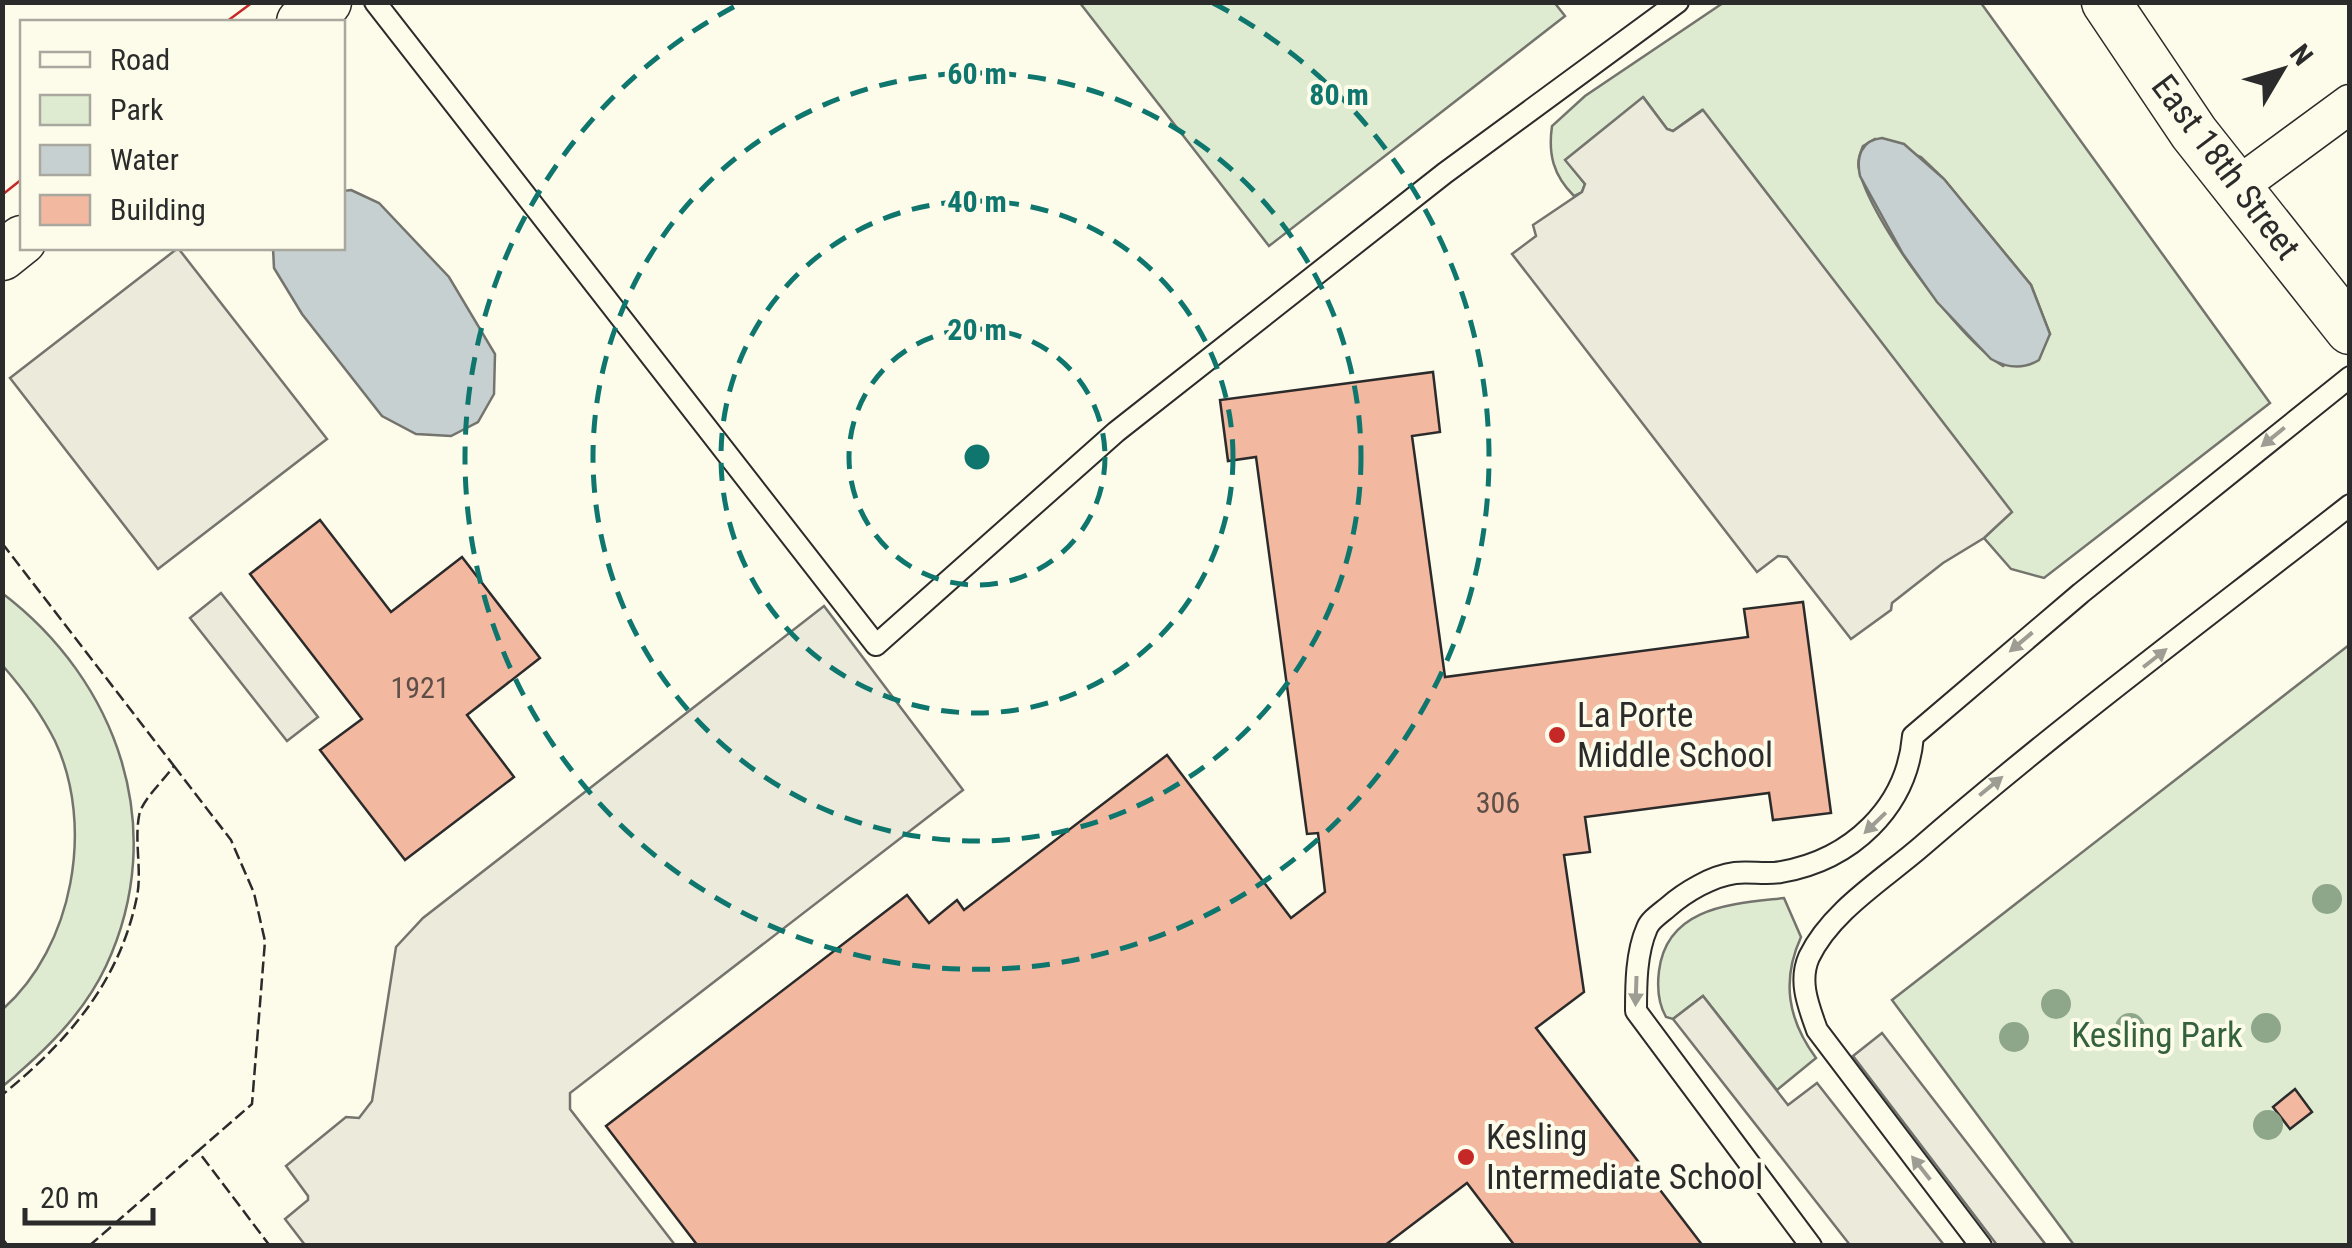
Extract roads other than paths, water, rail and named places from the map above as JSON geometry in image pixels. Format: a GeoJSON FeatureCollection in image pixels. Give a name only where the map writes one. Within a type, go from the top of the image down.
{"type":"FeatureCollection","features":[{"type":"Feature","properties":{"kind":"street"},"geometry":{"type":"LineString","coordinates":[[304,20],[327,2]]}},
{"type":"Feature","properties":{"kind":"street","name":"East 18th Street"},"geometry":{"type":"LineString","coordinates":[[2106,2],[2194,133],[2350,330]]}},
{"type":"Feature","properties":{"kind":"street"},"geometry":{"type":"LineString","coordinates":[[2238,187],[2350,104]]}},
{"type":"Feature","properties":{"kind":"lane"},"geometry":{"type":"LineString","coordinates":[[375,2],[876,645],[1116,432],[1445,173],[1678,2]]}},
{"type":"Feature","properties":{"kind":"lane"},"geometry":{"type":"LineString","coordinates":[[1811,1246],[1636,1011],[1636,978],[1647,926],[1683,894],[1734,873],[1788,871],[1850,847],[1888,810],[1912,756],[1913,736],[2031,634],[2350,377]]}},
{"type":"Feature","properties":{"kind":"lane"},"geometry":{"type":"LineString","coordinates":[[1980,1246],[1818,1030],[1804,994],[1807,960],[1846,909],[1980,795],[2350,506]]}},
{"type":"Feature","properties":{"kind":"water"},"geometry":{"type":"Polygon","coordinates":[[[1882,138],[1904,144],[1944,179],[2031,285],[2050,334],[2039,360],[2015,367],[1991,359],[1937,302],[1903,254],[1860,176],[1862,151],[1869,142],[1882,138]]]}},
{"type":"Feature","properties":{"kind":"water"},"geometry":{"type":"Polygon","coordinates":[[[345,191],[379,203],[449,277],[495,354],[494,394],[478,422],[451,436],[416,434],[382,416],[302,314],[274,268],[273,250],[345,250],[345,191]]]}},
{"type":"Feature","properties":{"kind":"place","name":"La Porte Middle School"},"geometry":{"type":"Point","coordinates":[1557,735]}},
{"type":"Feature","properties":{"kind":"place","name":"Kesling Intermediate School"},"geometry":{"type":"Point","coordinates":[1466,1157]}},
{"type":"Feature","properties":{"kind":"park label","name":"Kesling Park"},"geometry":{"type":"Point","coordinates":[2157,1035]}}]}
